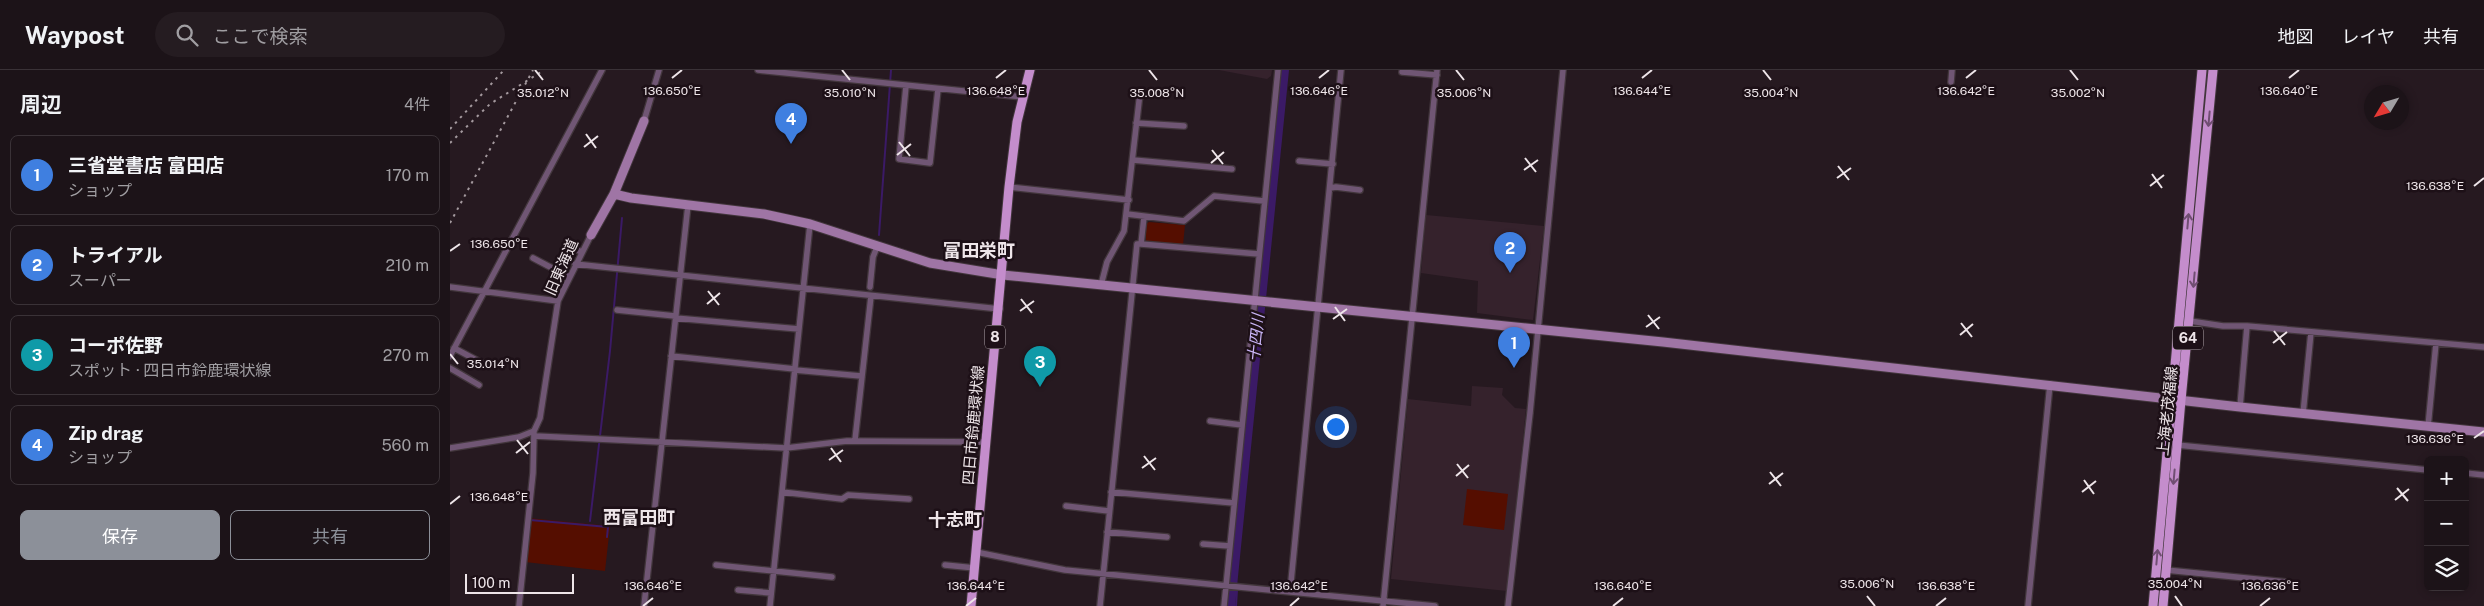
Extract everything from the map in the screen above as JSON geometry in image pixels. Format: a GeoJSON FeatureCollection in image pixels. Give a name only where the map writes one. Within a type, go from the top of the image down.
{"type":"FeatureCollection","features":[{"type":"Feature","properties":{"kind":"main road","name":"四日市鈴鹿環状線"},"geometry":{"type":"LineString","coordinates":[[971,606],[996,329],[1000,309],[1009,187],[1017,122],[1030,70]]}},
{"type":"Feature","properties":{"kind":"main road","name":"上海老茂福線"},"geometry":{"type":"LineString","coordinates":[[2153,606],[2176,399],[2202,70]]}},
{"type":"Feature","properties":{"kind":"main road","name":"上海老茂福線"},"geometry":{"type":"LineString","coordinates":[[2163,606],[2177,445],[2176,399],[2190,320],[2213,70]]}},
{"type":"Feature","properties":{"kind":"street"},"geometry":{"type":"LineString","coordinates":[[450,356],[602,70]]}},
{"type":"Feature","properties":{"kind":"street","name":"旧東海道"},"geometry":{"type":"LineString","coordinates":[[519,606],[533,473],[534,433],[540,418],[558,301],[581,252],[614,194],[644,122],[659,70]]}},
{"type":"Feature","properties":{"kind":"street"},"geometry":{"type":"LineString","coordinates":[[758,70],[1022,97]]}},
{"type":"Feature","properties":{"kind":"street"},"geometry":{"type":"LineString","coordinates":[[1224,606],[1278,70]]}},
{"type":"Feature","properties":{"kind":"street"},"geometry":{"type":"LineString","coordinates":[[1290,592],[1341,70]]}},
{"type":"Feature","properties":{"kind":"street"},"geometry":{"type":"LineString","coordinates":[[1508,606],[1538,329],[1563,70]]}},
{"type":"Feature","properties":{"kind":"street"},"geometry":{"type":"LineString","coordinates":[[1951,82],[1952,70]]}},
{"type":"Feature","properties":{"kind":"street"},"geometry":{"type":"LineString","coordinates":[[1383,604],[1437,72],[1402,72]]}},
{"type":"Feature","properties":{"kind":"street"},"geometry":{"type":"LineString","coordinates":[[906,86],[899,159],[930,163],[938,89]]}},
{"type":"Feature","properties":{"kind":"street"},"geometry":{"type":"LineString","coordinates":[[1101,285],[1107,262],[1124,231],[1140,93]]}},
{"type":"Feature","properties":{"kind":"street"},"geometry":{"type":"LineString","coordinates":[[1136,123],[1184,126]]}},
{"type":"Feature","properties":{"kind":"street"},"geometry":{"type":"LineString","coordinates":[[1133,160],[1232,169]]}},
{"type":"Feature","properties":{"kind":"street"},"geometry":{"type":"LineString","coordinates":[[1299,161],[1332,164]]}},
{"type":"Feature","properties":{"kind":"street"},"geometry":{"type":"LineString","coordinates":[[1009,187],[1129,200]]}},
{"type":"Feature","properties":{"kind":"street"},"geometry":{"type":"LineString","coordinates":[[1330,188],[1360,190]]}},
{"type":"Feature","properties":{"kind":"street"},"geometry":{"type":"LineString","coordinates":[[614,194],[764,214],[810,224],[877,247],[942,266],[1003,275],[1538,329],[2050,384],[2303,414],[2484,432]]}},
{"type":"Feature","properties":{"kind":"street"},"geometry":{"type":"LineString","coordinates":[[1126,214],[1184,221],[1214,196],[1264,201]]}},
{"type":"Feature","properties":{"kind":"street"},"geometry":{"type":"LineString","coordinates":[[644,606],[688,205]]}},
{"type":"Feature","properties":{"kind":"street"},"geometry":{"type":"LineString","coordinates":[[1100,606],[1132,287],[1138,244],[1141,244],[1144,217]]}},
{"type":"Feature","properties":{"kind":"street"},"geometry":{"type":"LineString","coordinates":[[770,606],[810,224]]}},
{"type":"Feature","properties":{"kind":"street"},"geometry":{"type":"LineString","coordinates":[[1141,244],[1259,254]]}},
{"type":"Feature","properties":{"kind":"street"},"geometry":{"type":"LineString","coordinates":[[569,246],[581,252]]}},
{"type":"Feature","properties":{"kind":"street"},"geometry":{"type":"LineString","coordinates":[[870,287],[873,257],[877,247]]}},
{"type":"Feature","properties":{"kind":"street"},"geometry":{"type":"LineString","coordinates":[[533,258],[568,277]]}},
{"type":"Feature","properties":{"kind":"street"},"geometry":{"type":"LineString","coordinates":[[575,264],[1000,309]]}},
{"type":"Feature","properties":{"kind":"street"},"geometry":{"type":"LineString","coordinates":[[450,287],[558,301]]}},
{"type":"Feature","properties":{"kind":"street"},"geometry":{"type":"LineString","coordinates":[[854,440],[871,296]]}},
{"type":"Feature","properties":{"kind":"street"},"geometry":{"type":"LineString","coordinates":[[617,310],[800,329]]}},
{"type":"Feature","properties":{"kind":"street"},"geometry":{"type":"LineString","coordinates":[[2190,320],[2223,326],[2247,326],[2484,347]]}},
{"type":"Feature","properties":{"kind":"street"},"geometry":{"type":"LineString","coordinates":[[2240,407],[2247,326]]}},
{"type":"Feature","properties":{"kind":"street"},"geometry":{"type":"LineString","coordinates":[[2303,414],[2311,332]]}},
{"type":"Feature","properties":{"kind":"street"},"geometry":{"type":"LineString","coordinates":[[2428,427],[2436,343]]}},
{"type":"Feature","properties":{"kind":"street"},"geometry":{"type":"LineString","coordinates":[[454,348],[482,362]]}},
{"type":"Feature","properties":{"kind":"street"},"geometry":{"type":"LineString","coordinates":[[671,356],[861,376]]}},
{"type":"Feature","properties":{"kind":"street"},"geometry":{"type":"LineString","coordinates":[[450,368],[479,385]]}},
{"type":"Feature","properties":{"kind":"street"},"geometry":{"type":"LineString","coordinates":[[2028,606],[2050,384]]}},
{"type":"Feature","properties":{"kind":"street"},"geometry":{"type":"LineString","coordinates":[[1210,421],[1242,425]]}},
{"type":"Feature","properties":{"kind":"street"},"geometry":{"type":"LineString","coordinates":[[450,448],[534,433],[786,448],[829,441],[854,440],[985,442]]}},
{"type":"Feature","properties":{"kind":"street"},"geometry":{"type":"LineString","coordinates":[[2177,445],[2424,470]]}},
{"type":"Feature","properties":{"kind":"street"},"geometry":{"type":"LineString","coordinates":[[2469,473],[2484,475]]}},
{"type":"Feature","properties":{"kind":"street"},"geometry":{"type":"LineString","coordinates":[[782,492],[842,499],[848,495],[909,499]]}},
{"type":"Feature","properties":{"kind":"street"},"geometry":{"type":"LineString","coordinates":[[1111,492],[1234,503]]}},
{"type":"Feature","properties":{"kind":"street"},"geometry":{"type":"LineString","coordinates":[[1066,506],[1109,511]]}},
{"type":"Feature","properties":{"kind":"street"},"geometry":{"type":"LineString","coordinates":[[1108,532],[1167,537]]}},
{"type":"Feature","properties":{"kind":"street"},"geometry":{"type":"LineString","coordinates":[[1203,544],[1230,546]]}},
{"type":"Feature","properties":{"kind":"street"},"geometry":{"type":"LineString","coordinates":[[976,552],[1043,567],[1290,592],[1383,604],[1435,606]]}},
{"type":"Feature","properties":{"kind":"street"},"geometry":{"type":"LineString","coordinates":[[716,565],[832,577]]}},
{"type":"Feature","properties":{"kind":"street"},"geometry":{"type":"LineString","coordinates":[[945,565],[974,568]]}},
{"type":"Feature","properties":{"kind":"street"},"geometry":{"type":"LineString","coordinates":[[2166,570],[2286,582]]}},
{"type":"Feature","properties":{"kind":"street"},"geometry":{"type":"LineString","coordinates":[[738,590],[771,593]]}},
{"type":"Feature","properties":{"kind":"shaded area"},"geometry":{"type":"Polygon","coordinates":[[[1219,70],[1272,70],[1271,76],[1267,79],[1219,70]]]}},
{"type":"Feature","properties":{"kind":"shaded area"},"geometry":{"type":"Polygon","coordinates":[[[1426,215],[1544,226],[1533,320],[1477,313],[1478,281],[1421,273],[1426,215]]]}},
{"type":"Feature","properties":{"kind":"shaded area"},"geometry":{"type":"Polygon","coordinates":[[[1149,222],[1185,225],[1183,245],[1146,241],[1146,224],[1149,222]]]}},
{"type":"Feature","properties":{"kind":"shaded area"},"geometry":{"type":"Polygon","coordinates":[[[1472,386],[1503,388],[1502,395],[1515,408],[1526,409],[1507,591],[1391,579],[1408,399],[1471,406],[1472,386]]]}},
{"type":"Feature","properties":{"kind":"shaded area"},"geometry":{"type":"Polygon","coordinates":[[[1467,489],[1508,494],[1504,530],[1463,525],[1467,489]]]}},
{"type":"Feature","properties":{"kind":"shaded area"},"geometry":{"type":"Polygon","coordinates":[[[528,518],[610,526],[605,571],[525,562],[528,518]]]}},
{"type":"Feature","properties":{"kind":"waterway"},"geometry":{"type":"LineString","coordinates":[[879,235],[891,70]]}},
{"type":"Feature","properties":{"kind":"waterway","name":"十四川"},"geometry":{"type":"LineString","coordinates":[[1229,606],[1283,70]]}},
{"type":"Feature","properties":{"kind":"waterway"},"geometry":{"type":"LineString","coordinates":[[590,521],[610,351],[622,218]]}},
{"type":"Feature","properties":{"kind":"waterway"},"geometry":{"type":"LineString","coordinates":[[530,522],[530,520],[608,527],[607,537]]}},
{"type":"Feature","properties":{"kind":"waterway"},"geometry":{"type":"LineString","coordinates":[[1236,606],[1237,590]]}},
{"type":"Feature","properties":{"kind":"railway"},"geometry":{"type":"LineString","coordinates":[[450,129],[504,70]]}},
{"type":"Feature","properties":{"kind":"railway"},"geometry":{"type":"LineString","coordinates":[[450,223],[533,70]]}},
{"type":"Feature","properties":{"kind":"railway"},"geometry":{"type":"LineString","coordinates":[[450,143],[490,104],[544,70]]}},
{"type":"Feature","properties":{"kind":"place","name":"Zip drag"},"geometry":{"type":"Point","coordinates":[791,144]}},
{"type":"Feature","properties":{"kind":"place","name":"トライアル"},"geometry":{"type":"Point","coordinates":[1510,273]}},
{"type":"Feature","properties":{"kind":"place","name":"三省堂書店 富田店"},"geometry":{"type":"Point","coordinates":[1514,368]}},
{"type":"Feature","properties":{"kind":"place","name":"コーポ佐野"},"geometry":{"type":"Point","coordinates":[1040,387]}},
{"type":"Feature","properties":{"kind":"district","name":"富田栄町"},"geometry":{"type":"Point","coordinates":[979,250]}},
{"type":"Feature","properties":{"kind":"district","name":"西富田町"},"geometry":{"type":"Point","coordinates":[639,517]}},
{"type":"Feature","properties":{"kind":"district","name":"十志町"},"geometry":{"type":"Point","coordinates":[955,519]}}]}
